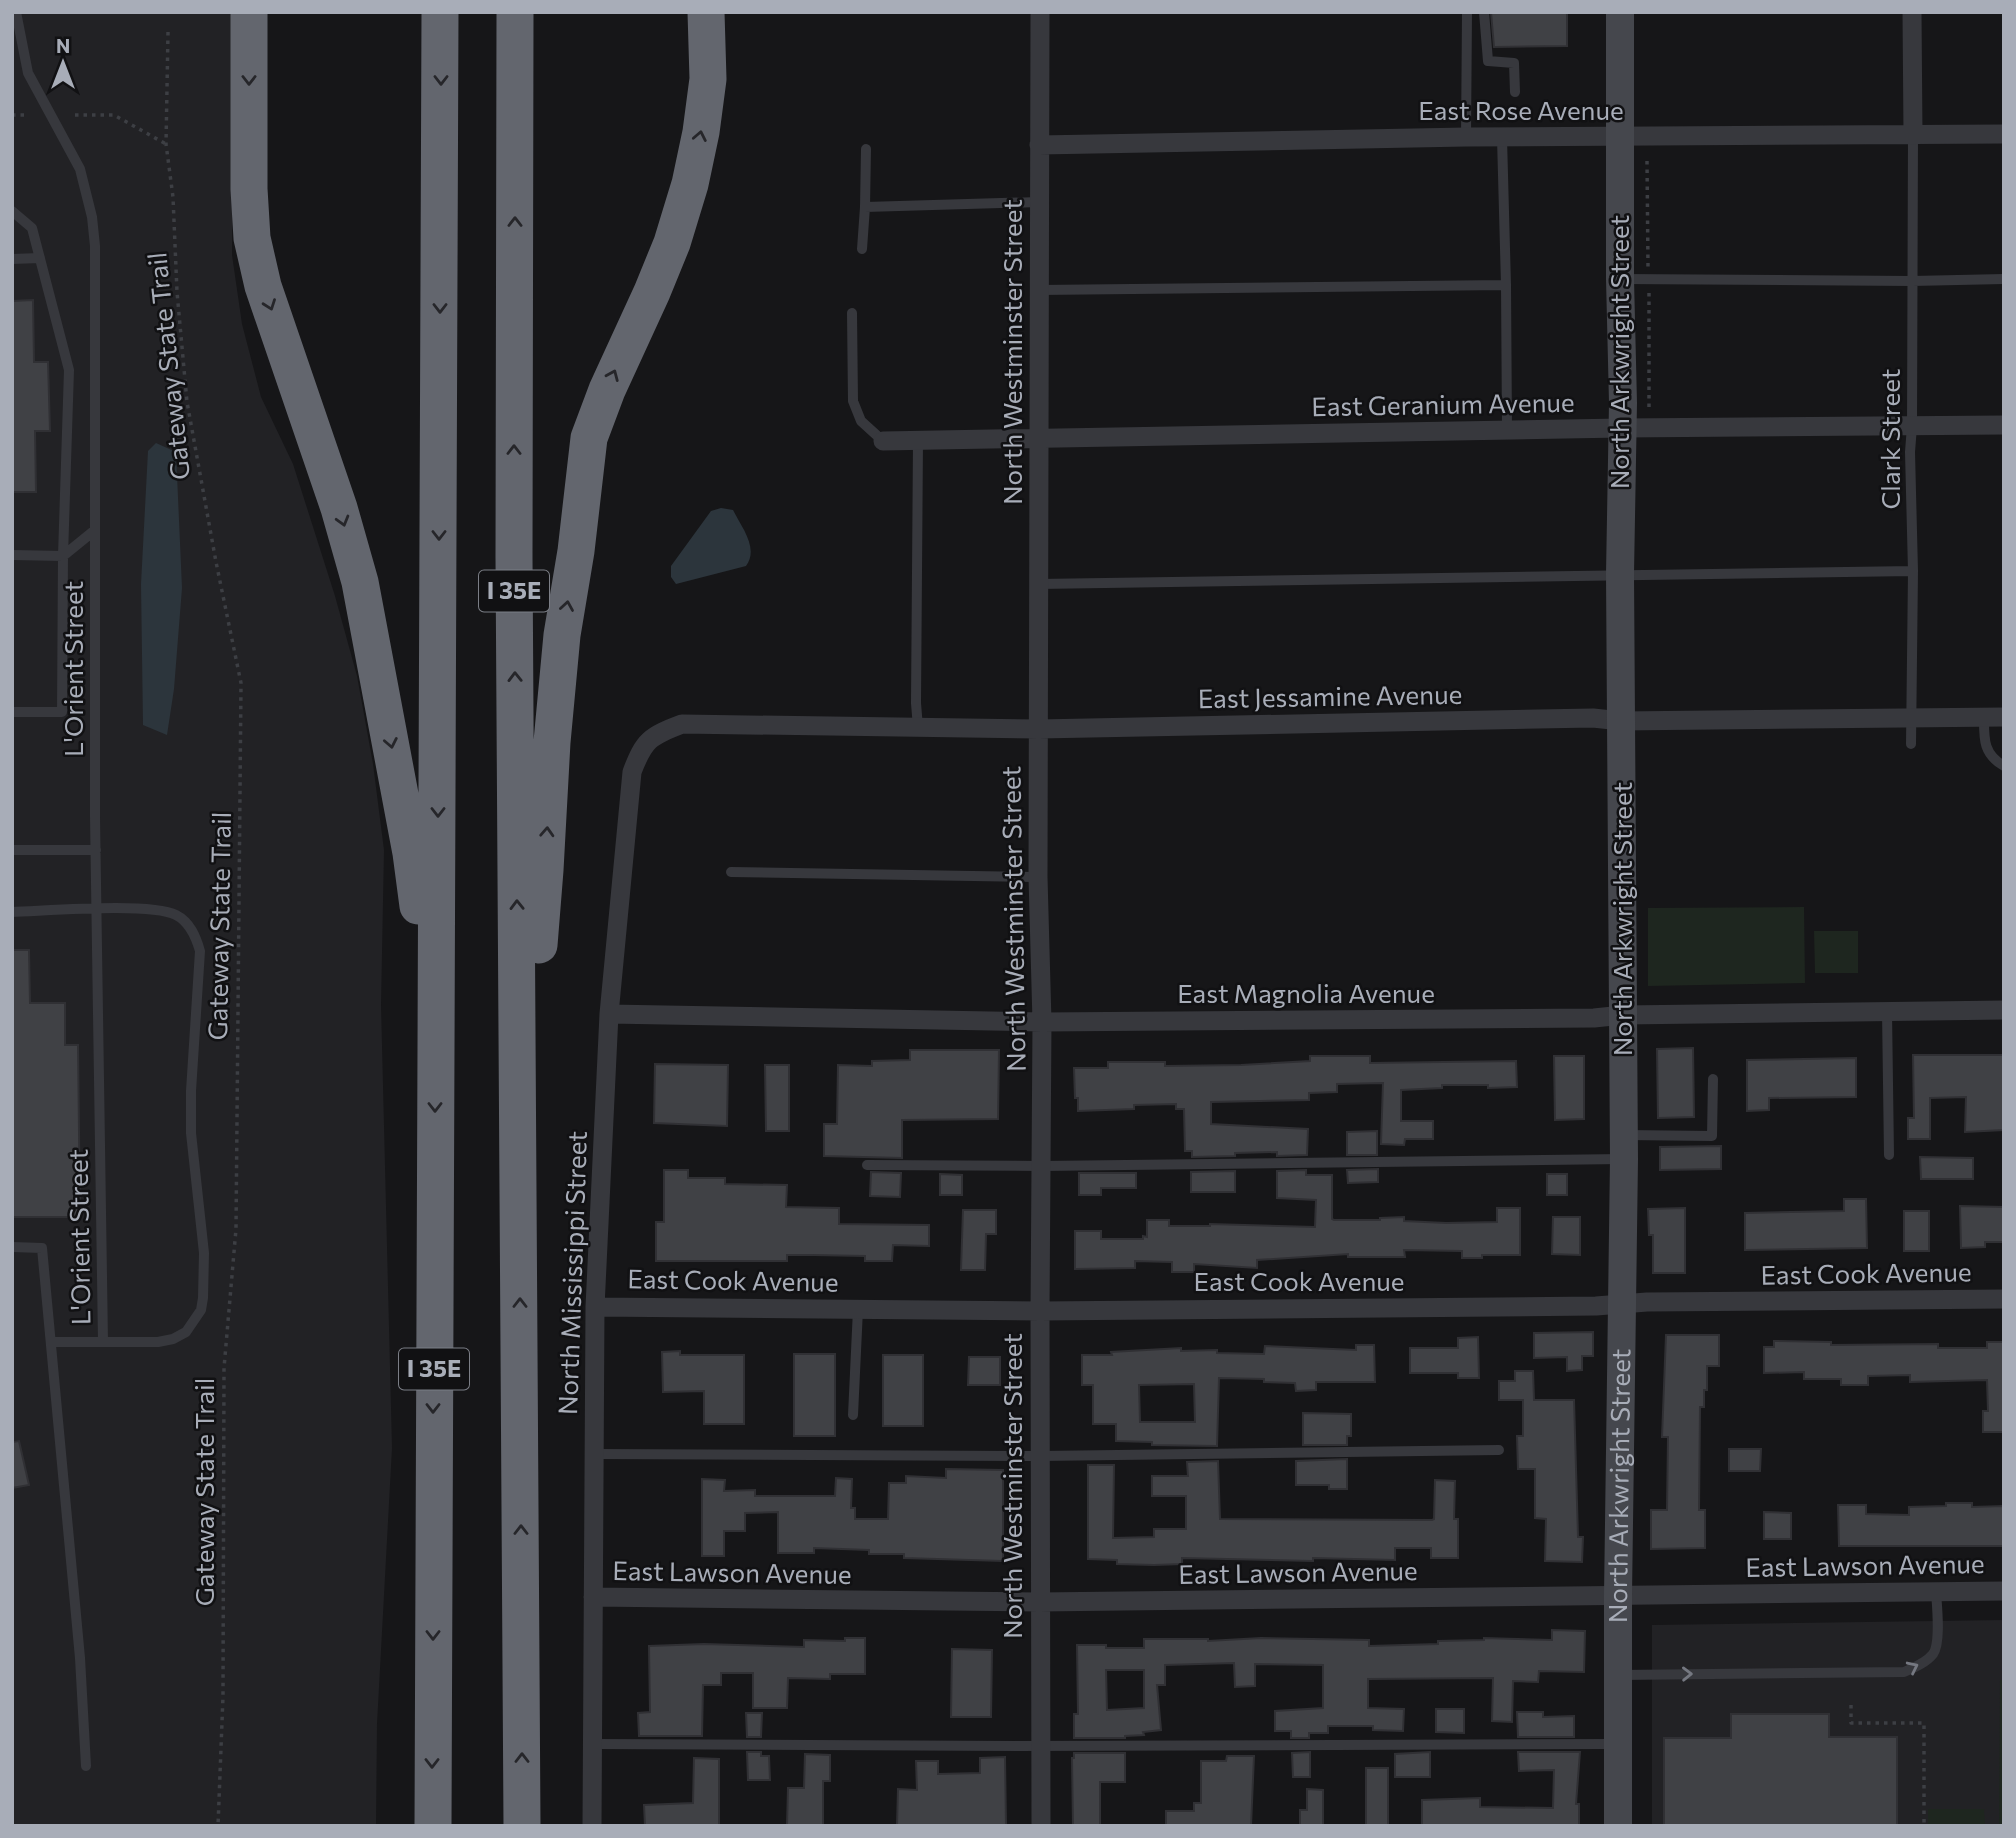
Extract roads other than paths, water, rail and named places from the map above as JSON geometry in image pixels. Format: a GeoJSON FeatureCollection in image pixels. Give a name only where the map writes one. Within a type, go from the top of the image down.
{"type":"FeatureCollection","features":[{"type":"Feature","properties":{"kind":"highway"},"geometry":{"type":"LineString","coordinates":[[249,12],[249,189],[252,238],[263,286],[339,508],[360,582],[411,853],[436,1038]]}},
{"type":"Feature","properties":{"kind":"highway","name":"I 35E"},"geometry":{"type":"LineString","coordinates":[[433,1826],[440,12]]}},
{"type":"Feature","properties":{"kind":"highway","name":"I 35E"},"geometry":{"type":"LineString","coordinates":[[515,12],[514,556],[522,1826]]}},
{"type":"Feature","properties":{"kind":"highway"},"geometry":{"type":"LineString","coordinates":[[519,1169],[562,635],[576,551],[589,438],[607,390],[672,243],[690,184],[708,79],[706,12]]}},
{"type":"Feature","properties":{"kind":"street","name":"North Westminster Street"},"geometry":{"type":"LineString","coordinates":[[1040,12],[1038,877],[1042,1023],[1039,1602],[1041,1826]]}},
{"type":"Feature","properties":{"kind":"street","name":"North Arkwright Street"},"geometry":{"type":"LineString","coordinates":[[1618,1826],[1624,1147],[1620,12]]}},
{"type":"Feature","properties":{"kind":"street"},"geometry":{"type":"LineString","coordinates":[[1912,12],[1913,135]]}},
{"type":"Feature","properties":{"kind":"street","name":"East Rose Avenue"},"geometry":{"type":"LineString","coordinates":[[1039,145],[1466,137],[2004,134]]}},
{"type":"Feature","properties":{"kind":"street","name":"East Geranium Avenue"},"geometry":{"type":"LineString","coordinates":[[883,441],[1621,428],[2004,425]]}},
{"type":"Feature","properties":{"kind":"street","name":"East Jessamine Avenue"},"geometry":{"type":"LineString","coordinates":[[658,733],[682,724],[1039,729],[1579,718],[1621,721],[1994,717]]}},
{"type":"Feature","properties":{"kind":"street","name":"North Mississippi Street"},"geometry":{"type":"LineString","coordinates":[[592,1826],[595,1307],[609,1014],[632,772],[641,748],[658,733]]}},
{"type":"Feature","properties":{"kind":"street","name":"East Magnolia Avenue"},"geometry":{"type":"LineString","coordinates":[[609,1014],[1042,1023],[1594,1018],[1623,1015],[2004,1010]]}},
{"type":"Feature","properties":{"kind":"street","name":"East Cook Avenue"},"geometry":{"type":"LineString","coordinates":[[595,1307],[1040,1311],[2004,1299]]}},
{"type":"Feature","properties":{"kind":"street","name":"East Lawson Avenue"},"geometry":{"type":"LineString","coordinates":[[593,1597],[1039,1602],[2004,1591]]}},
{"type":"Feature","properties":{"kind":"lane","name":"L'Orient Street"},"geometry":{"type":"LineString","coordinates":[[16,12],[28,73],[80,169],[92,217],[95,246],[96,910],[103,1342]]}},
{"type":"Feature","properties":{"kind":"lane"},"geometry":{"type":"LineString","coordinates":[[1466,137],[1467,12]]}},
{"type":"Feature","properties":{"kind":"lane"},"geometry":{"type":"LineString","coordinates":[[1484,12],[1488,61],[1514,62],[1515,92]]}},
{"type":"Feature","properties":{"kind":"lane","name":"Clark Street"},"geometry":{"type":"LineString","coordinates":[[1911,744],[1913,135]]}},
{"type":"Feature","properties":{"kind":"lane"},"geometry":{"type":"LineString","coordinates":[[1502,138],[1507,430]]}},
{"type":"Feature","properties":{"kind":"lane"},"geometry":{"type":"LineString","coordinates":[[862,249],[866,149]]}},
{"type":"Feature","properties":{"kind":"lane"},"geometry":{"type":"LineString","coordinates":[[865,206],[1039,202]]}},
{"type":"Feature","properties":{"kind":"lane"},"geometry":{"type":"LineString","coordinates":[[12,712],[62,712],[63,556],[69,370],[32,228],[13,213]]}},
{"type":"Feature","properties":{"kind":"lane"},"geometry":{"type":"LineString","coordinates":[[12,259],[40,258]]}},
{"type":"Feature","properties":{"kind":"lane"},"geometry":{"type":"LineString","coordinates":[[1620,279],[2004,279]]}},
{"type":"Feature","properties":{"kind":"lane"},"geometry":{"type":"LineString","coordinates":[[1039,289],[1506,285]]}},
{"type":"Feature","properties":{"kind":"lane"},"geometry":{"type":"LineString","coordinates":[[852,313],[853,401],[861,421],[883,441]]}},
{"type":"Feature","properties":{"kind":"lane"},"geometry":{"type":"LineString","coordinates":[[918,441],[918,728]]}},
{"type":"Feature","properties":{"kind":"lane"},"geometry":{"type":"LineString","coordinates":[[12,555],[63,556],[95,530]]}},
{"type":"Feature","properties":{"kind":"lane"},"geometry":{"type":"LineString","coordinates":[[1038,584],[1913,571]]}},
{"type":"Feature","properties":{"kind":"lane"},"geometry":{"type":"LineString","coordinates":[[1994,717],[1985,749],[2004,766]]}},
{"type":"Feature","properties":{"kind":"lane"},"geometry":{"type":"LineString","coordinates":[[12,850],[96,850]]}},
{"type":"Feature","properties":{"kind":"lane"},"geometry":{"type":"LineString","coordinates":[[731,872],[1038,877]]}},
{"type":"Feature","properties":{"kind":"lane"},"geometry":{"type":"LineString","coordinates":[[12,912],[166,912],[179,916],[195,935],[200,951],[191,1133],[204,1253],[201,1310],[186,1332],[173,1339],[158,1342],[51,1342]]}},
{"type":"Feature","properties":{"kind":"lane"},"geometry":{"type":"LineString","coordinates":[[1887,1011],[1889,1155]]}},
{"type":"Feature","properties":{"kind":"lane"},"geometry":{"type":"LineString","coordinates":[[867,1165],[1042,1167],[1624,1147],[1712,1136],[1713,1079]]}},
{"type":"Feature","properties":{"kind":"lane"},"geometry":{"type":"LineString","coordinates":[[12,1247],[42,1248],[80,1658],[86,1766]]}},
{"type":"Feature","properties":{"kind":"lane"},"geometry":{"type":"LineString","coordinates":[[853,1415],[858,1309]]}},
{"type":"Feature","properties":{"kind":"lane"},"geometry":{"type":"LineString","coordinates":[[595,1454],[1040,1456],[1499,1450]]}},
{"type":"Feature","properties":{"kind":"lane"},"geometry":{"type":"LineString","coordinates":[[1618,1675],[1904,1672],[1934,1653],[1937,1638],[1936,1592]]}},
{"type":"Feature","properties":{"kind":"lane"},"geometry":{"type":"LineString","coordinates":[[591,1744],[1618,1744]]}}]}
